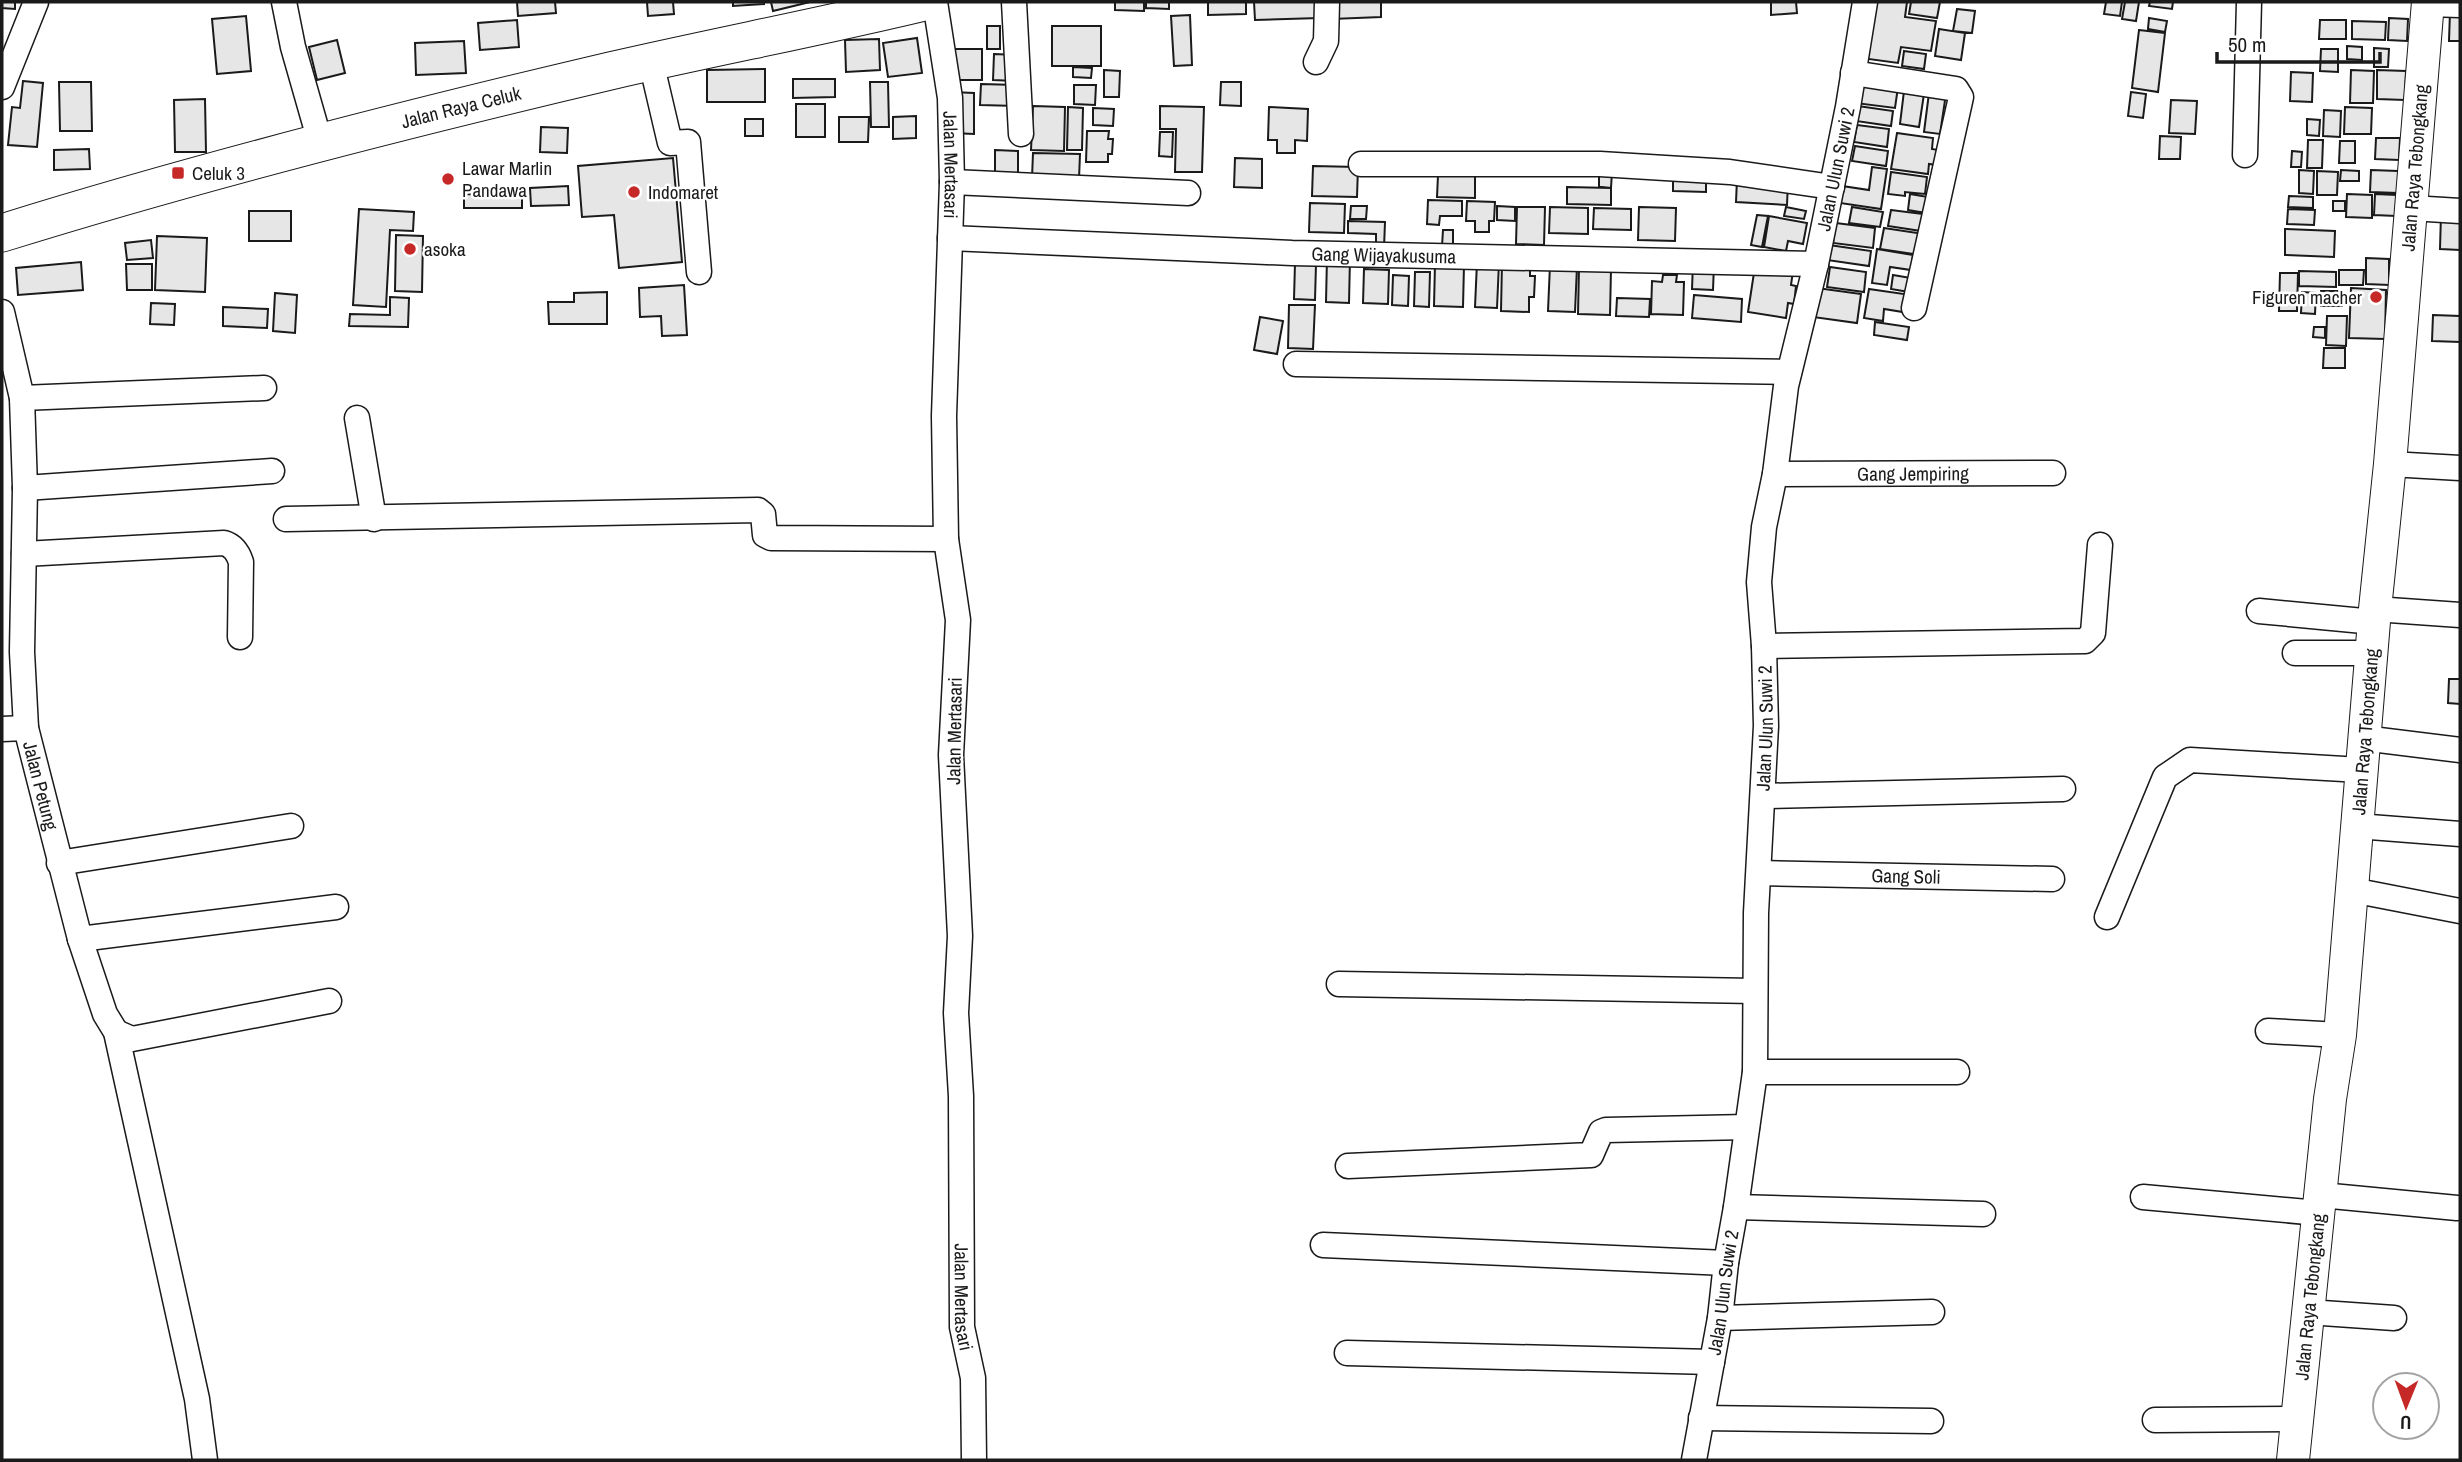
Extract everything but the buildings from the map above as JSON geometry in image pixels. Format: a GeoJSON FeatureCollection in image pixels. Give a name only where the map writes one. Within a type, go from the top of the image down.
{"type":"FeatureCollection","features":[{"type":"Feature","properties":{"kind":"highway","name":"Jalan Raya Celuk"},"geometry":{"type":"LineString","coordinates":[[2,233],[90,206],[321,145],[651,62],[924,2]]}},
{"type":"Feature","properties":{"kind":"main road","name":"Jalan Raya Tebongkang"},"geometry":{"type":"LineString","coordinates":[[2293,1460],[2319,1204],[2340,1035],[2427,3]]}},
{"type":"Feature","properties":{"kind":"street"},"geometry":{"type":"LineString","coordinates":[[2,87],[36,2]]}},
{"type":"Feature","properties":{"kind":"street"},"geometry":{"type":"LineString","coordinates":[[284,2],[296,58],[321,145]]}},
{"type":"Feature","properties":{"kind":"street","name":"Jalan Mertasari"},"geometry":{"type":"LineString","coordinates":[[935,2],[950,98],[952,182],[944,416],[946,539],[958,621],[951,755],[960,936],[956,1013],[961,1096],[962,1327],[973,1378],[974,1460]]}},
{"type":"Feature","properties":{"kind":"street"},"geometry":{"type":"LineString","coordinates":[[1014,2],[1021,134]]}},
{"type":"Feature","properties":{"kind":"street"},"geometry":{"type":"LineString","coordinates":[[1316,62],[1326,41],[1327,2]]}},
{"type":"Feature","properties":{"kind":"street","name":"Jalan Ulun Suwi 2"},"geometry":{"type":"LineString","coordinates":[[1694,1460],[1720,1318],[1755,1072],[1756,913],[1766,726],[1759,582],[1764,527],[1775,474],[1789,372],[1832,187],[1865,2]]}},
{"type":"Feature","properties":{"kind":"street"},"geometry":{"type":"LineString","coordinates":[[2245,155],[2249,2]]}},
{"type":"Feature","properties":{"kind":"street"},"geometry":{"type":"LineString","coordinates":[[2427,3],[2460,5]]}},
{"type":"Feature","properties":{"kind":"street"},"geometry":{"type":"LineString","coordinates":[[651,62],[670,143],[688,142],[699,272]]}},
{"type":"Feature","properties":{"kind":"street"},"geometry":{"type":"LineString","coordinates":[[1853,73],[1940,85],[1956,89],[1961,97],[1914,308]]}},
{"type":"Feature","properties":{"kind":"street"},"geometry":{"type":"LineString","coordinates":[[1361,164],[1600,164],[1730,172],[1832,187]]}},
{"type":"Feature","properties":{"kind":"street"},"geometry":{"type":"LineString","coordinates":[[952,182],[1188,192]]}},
{"type":"Feature","properties":{"kind":"street"},"geometry":{"type":"LineString","coordinates":[[2411,208],[2460,211]]}},
{"type":"Feature","properties":{"kind":"street","name":"Gang Wijayakusuma"},"geometry":{"type":"LineString","coordinates":[[950,238],[1292,253],[1816,264]]}},
{"type":"Feature","properties":{"kind":"street","name":"Jalan Petung"},"geometry":{"type":"LineString","coordinates":[[2,312],[22,398],[25,488],[24,554],[12,653],[14,729],[59,863],[105,1014],[116,1032],[197,1399],[205,1460]]}},
{"type":"Feature","properties":{"kind":"street"},"geometry":{"type":"LineString","coordinates":[[1296,365],[1789,372]]}},
{"type":"Feature","properties":{"kind":"street"},"geometry":{"type":"LineString","coordinates":[[22,398],[264,388]]}},
{"type":"Feature","properties":{"kind":"street"},"geometry":{"type":"LineString","coordinates":[[357,418],[374,519]]}},
{"type":"Feature","properties":{"kind":"street"},"geometry":{"type":"LineString","coordinates":[[2390,464],[2460,468]]}},
{"type":"Feature","properties":{"kind":"street"},"geometry":{"type":"LineString","coordinates":[[25,488],[272,471]]}},
{"type":"Feature","properties":{"kind":"street","name":"Gang Jempiring"},"geometry":{"type":"LineString","coordinates":[[1775,474],[2053,473]]}},
{"type":"Feature","properties":{"kind":"street"},"geometry":{"type":"LineString","coordinates":[[286,519],[758,510],[763,514],[765,535],[771,538],[946,539]]}},
{"type":"Feature","properties":{"kind":"street"},"geometry":{"type":"LineString","coordinates":[[24,554],[224,543],[230,545],[242,562],[240,636]]}},
{"type":"Feature","properties":{"kind":"street"},"geometry":{"type":"LineString","coordinates":[[1764,646],[2085,641],[2093,633],[2100,545]]}},
{"type":"Feature","properties":{"kind":"street"},"geometry":{"type":"LineString","coordinates":[[2259,611],[2460,615]]}},
{"type":"Feature","properties":{"kind":"street"},"geometry":{"type":"LineString","coordinates":[[2295,653],[2371,653]]}},
{"type":"Feature","properties":{"kind":"street"},"geometry":{"type":"LineString","coordinates":[[2363,738],[2460,750]]}},
{"type":"Feature","properties":{"kind":"street"},"geometry":{"type":"LineString","coordinates":[[2107,917],[2165,777],[2190,760],[2361,770]]}},
{"type":"Feature","properties":{"kind":"street"},"geometry":{"type":"LineString","coordinates":[[1764,796],[2063,789]]}},
{"type":"Feature","properties":{"kind":"street"},"geometry":{"type":"LineString","coordinates":[[59,863],[290,825]]}},
{"type":"Feature","properties":{"kind":"street"},"geometry":{"type":"LineString","coordinates":[[2357,826],[2460,834]]}},
{"type":"Feature","properties":{"kind":"street","name":"Gang Soli"},"geometry":{"type":"LineString","coordinates":[[1759,873],[2052,879]]}},
{"type":"Feature","properties":{"kind":"street"},"geometry":{"type":"LineString","coordinates":[[2352,890],[2460,911]]}},
{"type":"Feature","properties":{"kind":"street"},"geometry":{"type":"LineString","coordinates":[[80,939],[336,907]]}},
{"type":"Feature","properties":{"kind":"street"},"geometry":{"type":"LineString","coordinates":[[1339,984],[1755,991]]}},
{"type":"Feature","properties":{"kind":"street"},"geometry":{"type":"LineString","coordinates":[[116,1032],[132,1039],[328,1001]]}},
{"type":"Feature","properties":{"kind":"street"},"geometry":{"type":"LineString","coordinates":[[2267,1031],[2340,1035]]}},
{"type":"Feature","properties":{"kind":"street"},"geometry":{"type":"LineString","coordinates":[[1755,1072],[1957,1072]]}},
{"type":"Feature","properties":{"kind":"street"},"geometry":{"type":"LineString","coordinates":[[1348,1166],[1591,1155],[1601,1132],[1606,1130],[1747,1127]]}},
{"type":"Feature","properties":{"kind":"street"},"geometry":{"type":"LineString","coordinates":[[2143,1197],[2457,1208]]}},
{"type":"Feature","properties":{"kind":"street"},"geometry":{"type":"LineString","coordinates":[[1736,1207],[1983,1214]]}},
{"type":"Feature","properties":{"kind":"street"},"geometry":{"type":"LineString","coordinates":[[1323,1245],[1726,1263]]}},
{"type":"Feature","properties":{"kind":"street"},"geometry":{"type":"LineString","coordinates":[[1720,1318],[1932,1312]]}},
{"type":"Feature","properties":{"kind":"street"},"geometry":{"type":"LineString","coordinates":[[2308,1312],[2394,1318]]}},
{"type":"Feature","properties":{"kind":"street"},"geometry":{"type":"LineString","coordinates":[[1348,1353],[1712,1362]]}},
{"type":"Feature","properties":{"kind":"street"},"geometry":{"type":"LineString","coordinates":[[1701,1418],[1931,1421]]}},
{"type":"Feature","properties":{"kind":"street"},"geometry":{"type":"LineString","coordinates":[[2155,1419],[2297,1419]]}},
{"type":"Feature","properties":{"kind":"place","name":"Celuk 3"},"geometry":{"type":"Point","coordinates":[178,173]}},
{"type":"Feature","properties":{"kind":"place","name":"Lawar Marlin Pandawa"},"geometry":{"type":"Point","coordinates":[448,179]}},
{"type":"Feature","properties":{"kind":"place","name":"Indomaret"},"geometry":{"type":"Point","coordinates":[634,192]}},
{"type":"Feature","properties":{"kind":"place","name":"asoka"},"geometry":{"type":"Point","coordinates":[410,249]}},
{"type":"Feature","properties":{"kind":"place","name":"Figuren macher"},"geometry":{"type":"Point","coordinates":[2376,297]}}]}
